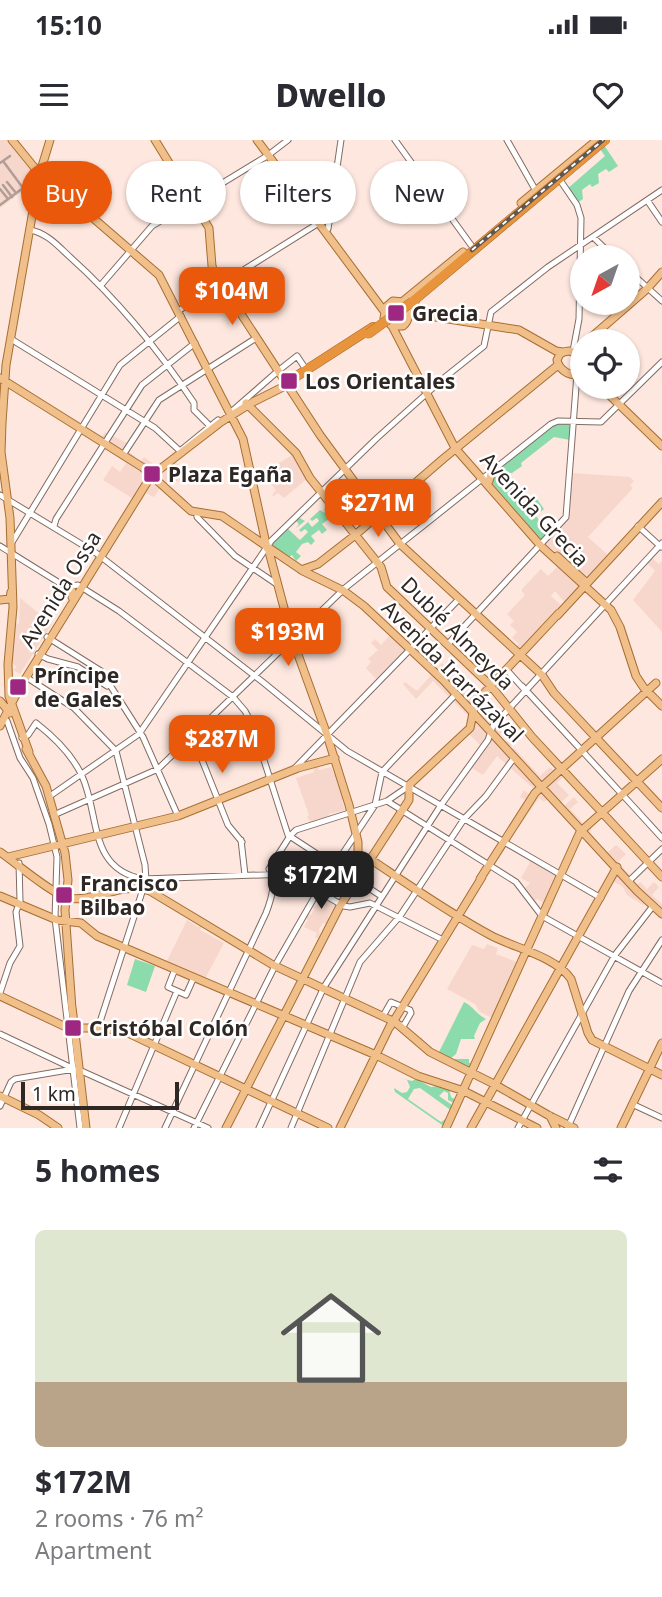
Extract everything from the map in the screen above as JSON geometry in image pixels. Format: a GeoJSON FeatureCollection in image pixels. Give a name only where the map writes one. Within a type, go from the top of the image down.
{"type":"FeatureCollection","features":[{"type":"Feature","properties":{"kind":"highway"},"geometry":{"type":"LineString","coordinates":[[409,308],[471,242],[595,143],[607,140]]}},
{"type":"Feature","properties":{"kind":"highway"},"geometry":{"type":"LineString","coordinates":[[283,386],[308,368],[409,308],[595,143]]}},
{"type":"Feature","properties":{"kind":"highway"},"geometry":{"type":"LineString","coordinates":[[471,242],[502,226]]}},
{"type":"Feature","properties":{"kind":"main road"},"geometry":{"type":"LineString","coordinates":[[12,140],[30,161]]}},
{"type":"Feature","properties":{"kind":"main road"},"geometry":{"type":"LineString","coordinates":[[41,161],[50,140]]}},
{"type":"Feature","properties":{"kind":"main road"},"geometry":{"type":"LineString","coordinates":[[155,140],[168,161]]}},
{"type":"Feature","properties":{"kind":"main road","name":"Avenida Grecia"},"geometry":{"type":"LineString","coordinates":[[259,140],[275,161]]}},
{"type":"Feature","properties":{"kind":"main road"},"geometry":{"type":"LineString","coordinates":[[387,319],[402,326],[409,308],[471,242],[560,181],[607,140]]}},
{"type":"Feature","properties":{"kind":"main road"},"geometry":{"type":"LineString","coordinates":[[521,203],[538,186],[595,143]]}},
{"type":"Feature","properties":{"kind":"main road"},"geometry":{"type":"LineString","coordinates":[[31,224],[2,378],[1,452],[12,613],[12,688],[5,712],[23,736],[50,796],[67,874],[61,920],[72,1009],[71,1029],[86,1128]]}},
{"type":"Feature","properties":{"kind":"main road"},"geometry":{"type":"LineString","coordinates":[[101,224],[157,272],[247,450],[276,582],[292,638],[335,758],[351,813],[359,857],[371,860],[491,935],[527,950],[561,969],[571,979],[590,1037],[662,1075]]}},
{"type":"Feature","properties":{"kind":"main road"},"geometry":{"type":"LineString","coordinates":[[206,224],[210,231],[212,266],[222,286],[278,370],[283,386],[378,516],[400,544],[542,675],[554,693],[662,808]]}},
{"type":"Feature","properties":{"kind":"main road","name":"Avenida Grecia"},"geometry":{"type":"LineString","coordinates":[[326,224],[383,302],[390,303]]}},
{"type":"Feature","properties":{"kind":"main road","name":"Avenida Grecia"},"geometry":{"type":"LineString","coordinates":[[326,224],[387,319],[429,393]]}},
{"type":"Feature","properties":{"kind":"main road"},"geometry":{"type":"LineString","coordinates":[[601,329],[641,296],[662,272]]}},
{"type":"Feature","properties":{"kind":"main road"},"geometry":{"type":"LineString","coordinates":[[332,354],[387,319],[390,303],[527,337],[553,354],[558,365],[570,369]]}},
{"type":"Feature","properties":{"kind":"main road"},"geometry":{"type":"LineString","coordinates":[[245,404],[283,386],[387,319]]}},
{"type":"Feature","properties":{"kind":"main road","name":"Avenida Grecia"},"geometry":{"type":"LineString","coordinates":[[402,326],[401,332],[457,448],[542,542],[618,614],[637,672],[648,690],[662,704]]}},
{"type":"Feature","properties":{"kind":"main road"},"geometry":{"type":"LineString","coordinates":[[488,327],[526,332],[556,351],[570,353]]}},
{"type":"Feature","properties":{"kind":"main road"},"geometry":{"type":"LineString","coordinates":[[304,569],[317,565],[355,535],[444,458],[570,356]]}},
{"type":"Feature","properties":{"kind":"main road"},"geometry":{"type":"LineString","coordinates":[[2,378],[124,454],[152,474],[189,510],[197,514],[223,516]]}},
{"type":"Feature","properties":{"kind":"main road"},"geometry":{"type":"LineString","coordinates":[[245,404],[283,386]]}},
{"type":"Feature","properties":{"kind":"main road"},"geometry":{"type":"LineString","coordinates":[[615,399],[662,444]]}},
{"type":"Feature","properties":{"kind":"main road","name":"Avenida Ossa"},"geometry":{"type":"LineString","coordinates":[[49,638],[135,497],[152,474],[245,404]]}},
{"type":"Feature","properties":{"kind":"main road","name":"Dublé Almeyda"},"geometry":{"type":"LineString","coordinates":[[245,404],[296,453],[321,492],[382,568],[386,586],[491,687],[662,877]]}},
{"type":"Feature","properties":{"kind":"main road"},"geometry":{"type":"LineString","coordinates":[[485,479],[492,471]]}},
{"type":"Feature","properties":{"kind":"main road","name":"Avenida Irarrázaval"},"geometry":{"type":"LineString","coordinates":[[152,474],[191,510],[216,512],[362,603],[475,712],[491,734],[584,828],[617,868],[662,913]]}},
{"type":"Feature","properties":{"kind":"main road"},"geometry":{"type":"LineString","coordinates":[[463,734],[491,687],[661,502]]}},
{"type":"Feature","properties":{"kind":"main road"},"geometry":{"type":"LineString","coordinates":[[66,587],[71,590],[72,597]]}},
{"type":"Feature","properties":{"kind":"main road","name":"Avenida Ossa"},"geometry":{"type":"LineString","coordinates":[[12,688],[41,655],[80,587]]}},
{"type":"Feature","properties":{"kind":"main road"},"geometry":{"type":"LineString","coordinates":[[11,588],[6,600],[12,613]]}},
{"type":"Feature","properties":{"kind":"main road","name":"Avenida Irarrázaval"},"geometry":{"type":"LineString","coordinates":[[410,648],[475,712]]}},
{"type":"Feature","properties":{"kind":"main road","name":"Avenida Ossa"},"geometry":{"type":"LineString","coordinates":[[5,712],[27,673]]}},
{"type":"Feature","properties":{"kind":"main road"},"geometry":{"type":"LineString","coordinates":[[340,1128],[402,1005],[532,797],[659,680]]}},
{"type":"Feature","properties":{"kind":"main road"},"geometry":{"type":"LineString","coordinates":[[227,1128],[341,905],[410,798],[409,786],[472,727],[475,712]]}},
{"type":"Feature","properties":{"kind":"main road"},"geometry":{"type":"LineString","coordinates":[[446,1128],[584,828],[662,757]]}},
{"type":"Feature","properties":{"kind":"main road"},"geometry":{"type":"LineString","coordinates":[[9,857],[178,816],[295,769],[335,758]]}},
{"type":"Feature","properties":{"kind":"main road"},"geometry":{"type":"LineString","coordinates":[[0,851],[63,894],[146,885],[275,965],[383,1016],[426,1048],[471,1069],[570,1127]]}},
{"type":"Feature","properties":{"kind":"main road"},"geometry":{"type":"LineString","coordinates":[[471,1128],[617,868]]}},
{"type":"Feature","properties":{"kind":"main road","name":"Avenida Irarrázaval"},"geometry":{"type":"LineString","coordinates":[[631,883],[662,913]]}},
{"type":"Feature","properties":{"kind":"main road"},"geometry":{"type":"LineString","coordinates":[[61,920],[65,906],[63,894]]}},
{"type":"Feature","properties":{"kind":"main road"},"geometry":{"type":"LineString","coordinates":[[0,896],[61,920],[82,923],[95,935],[376,1055],[418,1076],[463,1090],[520,1124],[537,1128]]}},
{"type":"Feature","properties":{"kind":"main road"},"geometry":{"type":"LineString","coordinates":[[0,995],[71,1029],[98,1028],[123,1032],[328,1128]]}},
{"type":"Feature","properties":{"kind":"main road"},"geometry":{"type":"LineString","coordinates":[[621,1128],[662,1043]]}},
{"type":"Feature","properties":{"kind":"main road"},"geometry":{"type":"LineString","coordinates":[[1,1101],[38,1115],[58,1128]]}},
{"type":"Feature","properties":{"kind":"main road"},"geometry":{"type":"LineString","coordinates":[[549,1116],[556,1128]]}},
{"type":"Feature","properties":{"kind":"street"},"geometry":{"type":"LineString","coordinates":[[226,180],[288,140]]}},
{"type":"Feature","properties":{"kind":"street"},"geometry":{"type":"LineString","coordinates":[[337,161],[341,140]]}},
{"type":"Feature","properties":{"kind":"street"},"geometry":{"type":"LineString","coordinates":[[397,140],[471,242]]}},
{"type":"Feature","properties":{"kind":"street"},"geometry":{"type":"LineString","coordinates":[[506,140],[528,178],[538,186]]}},
{"type":"Feature","properties":{"kind":"street"},"geometry":{"type":"LineString","coordinates":[[560,181],[578,212],[577,245]]}},
{"type":"Feature","properties":{"kind":"street"},"geometry":{"type":"LineString","coordinates":[[581,245],[662,190]]}},
{"type":"Feature","properties":{"kind":"street"},"geometry":{"type":"LineString","coordinates":[[647,200],[662,222]]}},
{"type":"Feature","properties":{"kind":"street"},"geometry":{"type":"LineString","coordinates":[[101,285],[155,224]]}},
{"type":"Feature","properties":{"kind":"street"},"geometry":{"type":"LineString","coordinates":[[323,224],[180,314],[120,365],[31,512],[6,548],[66,587],[80,587],[122,613],[232,696],[250,720],[290,836],[381,896]]}},
{"type":"Feature","properties":{"kind":"street"},"geometry":{"type":"LineString","coordinates":[[30,230],[48,238],[101,285],[149,340],[183,386],[208,430]]}},
{"type":"Feature","properties":{"kind":"street"},"geometry":{"type":"LineString","coordinates":[[593,237],[601,245]]}},
{"type":"Feature","properties":{"kind":"street"},"geometry":{"type":"LineString","coordinates":[[50,796],[140,734],[268,546],[321,492],[485,345],[492,311],[547,267],[570,252]]}},
{"type":"Feature","properties":{"kind":"street"},"geometry":{"type":"LineString","coordinates":[[640,281],[662,301]]}},
{"type":"Feature","properties":{"kind":"street"},"geometry":{"type":"LineString","coordinates":[[124,454],[159,400],[256,338]]}},
{"type":"Feature","properties":{"kind":"street"},"geometry":{"type":"LineString","coordinates":[[11,339],[145,422],[180,452]]}},
{"type":"Feature","properties":{"kind":"street"},"geometry":{"type":"LineString","coordinates":[[54,526],[143,384],[195,343]]}},
{"type":"Feature","properties":{"kind":"street"},"geometry":{"type":"LineString","coordinates":[[245,404],[278,370],[297,356],[308,368]]}},
{"type":"Feature","properties":{"kind":"street"},"geometry":{"type":"LineString","coordinates":[[492,471],[551,424],[558,421],[600,423],[661,365]]}},
{"type":"Feature","properties":{"kind":"street"},"geometry":{"type":"LineString","coordinates":[[448,645],[566,517],[574,399]]}},
{"type":"Feature","properties":{"kind":"street"},"geometry":{"type":"LineString","coordinates":[[55,814],[157,769],[343,590],[485,479]]}},
{"type":"Feature","properties":{"kind":"street"},"geometry":{"type":"LineString","coordinates":[[4,496],[99,555],[349,752],[505,839],[601,898]]}},
{"type":"Feature","properties":{"kind":"street"},"geometry":{"type":"LineString","coordinates":[[197,514],[235,556],[276,582]]}},
{"type":"Feature","properties":{"kind":"street"},"geometry":{"type":"LineString","coordinates":[[259,1128],[324,987],[375,905],[508,708],[661,546],[638,526]]}},
{"type":"Feature","properties":{"kind":"street"},"geometry":{"type":"LineString","coordinates":[[295,769],[459,599]]}},
{"type":"Feature","properties":{"kind":"street"},"geometry":{"type":"LineString","coordinates":[[49,638],[99,670],[146,745],[178,816]]}},
{"type":"Feature","properties":{"kind":"street"},"geometry":{"type":"LineString","coordinates":[[41,655],[78,667],[107,686]]}},
{"type":"Feature","properties":{"kind":"street"},"geometry":{"type":"LineString","coordinates":[[508,671],[662,838]]}},
{"type":"Feature","properties":{"kind":"street"},"geometry":{"type":"LineString","coordinates":[[27,673],[74,708],[115,751],[145,865],[146,885],[98,1028]]}},
{"type":"Feature","properties":{"kind":"street"},"geometry":{"type":"LineString","coordinates":[[195,1125],[275,965],[318,891],[335,866],[359,846],[375,805],[383,771],[456,694]]}},
{"type":"Feature","properties":{"kind":"street"},"geometry":{"type":"LineString","coordinates":[[5,712],[21,758],[33,778],[59,846],[57,859],[63,894]]}},
{"type":"Feature","properties":{"kind":"street"},"geometry":{"type":"LineString","coordinates":[[23,736],[36,723],[65,749],[81,774],[102,850],[109,861],[122,872],[146,885],[270,872],[288,874],[341,905],[351,907],[369,903],[444,938]]}},
{"type":"Feature","properties":{"kind":"street"},"geometry":{"type":"LineString","coordinates":[[189,739],[197,748],[227,823],[242,842],[245,874]]}},
{"type":"Feature","properties":{"kind":"street"},"geometry":{"type":"LineString","coordinates":[[335,758],[349,752]]}},
{"type":"Feature","properties":{"kind":"street"},"geometry":{"type":"LineString","coordinates":[[291,1128],[360,962],[399,917],[464,818],[486,796],[515,758]]}},
{"type":"Feature","properties":{"kind":"street"},"geometry":{"type":"LineString","coordinates":[[166,1128],[270,902],[273,886],[270,872],[290,836],[296,830],[388,801],[409,786]]}},
{"type":"Feature","properties":{"kind":"street"},"geometry":{"type":"LineString","coordinates":[[388,801],[517,883],[542,916],[662,983]]}},
{"type":"Feature","properties":{"kind":"street"},"geometry":{"type":"LineString","coordinates":[[631,883],[662,849]]}},
{"type":"Feature","properties":{"kind":"street"},"geometry":{"type":"LineString","coordinates":[[0,995],[11,962],[20,947],[16,912],[19,904],[19,864]]}},
{"type":"Feature","properties":{"kind":"street"},"geometry":{"type":"LineString","coordinates":[[520,1124],[582,1011],[615,957],[653,906]]}},
{"type":"Feature","properties":{"kind":"street"},"geometry":{"type":"LineString","coordinates":[[61,920],[71,1029]]}},
{"type":"Feature","properties":{"kind":"street"},"geometry":{"type":"LineString","coordinates":[[570,1127],[628,992],[662,940]]}},
{"type":"Feature","properties":{"kind":"street"},"geometry":{"type":"LineString","coordinates":[[175,969],[168,987],[186,995],[194,977]]}},
{"type":"Feature","properties":{"kind":"street"},"geometry":{"type":"LineString","coordinates":[[120,1128],[177,991]]}},
{"type":"Feature","properties":{"kind":"street"},"geometry":{"type":"LineString","coordinates":[[383,1016],[391,1002],[402,1005],[411,1012],[395,1023]]}},
{"type":"Feature","properties":{"kind":"street"},"geometry":{"type":"LineString","coordinates":[[0,1034],[134,1093],[195,1125],[208,1128]]}},
{"type":"Feature","properties":{"kind":"street"},"geometry":{"type":"LineString","coordinates":[[1,1101],[13,1080],[77,1069]]}},
{"type":"Feature","properties":{"kind":"street"},"geometry":{"type":"LineString","coordinates":[[77,1069],[80,1128]]}},
{"type":"Feature","properties":{"kind":"street"},"geometry":{"type":"LineString","coordinates":[[632,1104],[662,1119],[657,1128]]}},
{"type":"Feature","properties":{"kind":"shaded area"},"geometry":{"type":"Polygon","coordinates":[[[0,140],[10,140],[28,161],[21,161],[21,192],[0,208],[0,140]]]}},
{"type":"Feature","properties":{"kind":"shaded area"},"geometry":{"type":"Polygon","coordinates":[[[105,432],[129,444],[126,450],[140,463],[144,457],[157,467],[152,471],[161,480],[157,474],[174,461],[188,473],[177,482],[175,480],[160,488],[154,497],[146,493],[140,503],[103,480],[112,466],[120,472],[126,463],[96,442],[105,432]]]}},
{"type":"Feature","properties":{"kind":"shaded area"},"geometry":{"type":"Polygon","coordinates":[[[295,453],[308,478],[284,498],[278,493],[272,495],[276,490],[265,483],[260,475],[295,453]]]}},
{"type":"Feature","properties":{"kind":"shaded area"},"geometry":{"type":"Polygon","coordinates":[[[572,473],[630,477],[634,481],[630,485],[633,488],[588,537],[608,555],[586,580],[545,543],[568,516],[572,473]]]}},
{"type":"Feature","properties":{"kind":"shaded area"},"geometry":{"type":"Polygon","coordinates":[[[652,558],[659,564],[662,561],[662,632],[633,600],[655,571],[647,563],[652,558]]]}},
{"type":"Feature","properties":{"kind":"shaded area"},"geometry":{"type":"Polygon","coordinates":[[[558,566],[581,585],[565,603],[555,591],[551,596],[562,606],[520,652],[515,648],[519,644],[512,638],[517,632],[510,625],[514,621],[507,614],[525,595],[521,590],[541,569],[548,576],[558,566]]]}},
{"type":"Feature","properties":{"kind":"shaded area"},"geometry":{"type":"Polygon","coordinates":[[[20,598],[52,624],[20,674],[13,670],[17,667],[10,662],[13,622],[19,624],[20,598]]]}},
{"type":"Feature","properties":{"kind":"shaded area"},"geometry":{"type":"Polygon","coordinates":[[[391,634],[407,649],[377,680],[366,668],[371,662],[368,659],[378,650],[371,643],[375,639],[381,645],[391,634]]]}},
{"type":"Feature","properties":{"kind":"shaded area"},"geometry":{"type":"Polygon","coordinates":[[[442,663],[447,668],[443,676],[447,680],[453,675],[464,680],[459,687],[468,697],[473,692],[477,694],[491,676],[493,679],[480,697],[486,702],[482,707],[497,721],[494,725],[502,732],[499,737],[504,743],[507,741],[512,745],[509,748],[514,748],[540,776],[550,767],[553,770],[561,762],[569,771],[557,783],[569,795],[561,803],[567,811],[564,806],[574,797],[578,802],[570,809],[584,824],[588,820],[594,824],[590,832],[602,847],[549,797],[544,802],[539,798],[519,827],[515,824],[529,802],[520,797],[524,790],[530,795],[535,790],[497,756],[483,775],[472,768],[470,765],[482,747],[469,734],[464,739],[459,733],[469,724],[472,714],[468,716],[433,681],[416,699],[403,684],[405,682],[417,691],[442,663]]]}},
{"type":"Feature","properties":{"kind":"shaded area"},"geometry":{"type":"Polygon","coordinates":[[[317,764],[319,770],[331,767],[334,774],[337,773],[345,799],[342,800],[345,810],[329,814],[330,818],[311,824],[296,778],[314,772],[313,765],[317,764]]]}},
{"type":"Feature","properties":{"kind":"shaded area"},"geometry":{"type":"Polygon","coordinates":[[[616,845],[626,854],[618,862],[632,878],[628,882],[634,888],[640,882],[647,889],[654,882],[659,887],[652,895],[662,904],[662,914],[646,901],[643,905],[627,895],[623,887],[608,878],[616,864],[607,853],[616,845]]]}},
{"type":"Feature","properties":{"kind":"shaded area"},"geometry":{"type":"Polygon","coordinates":[[[531,860],[559,876],[547,904],[537,899],[534,902],[524,889],[530,883],[521,878],[531,860]]]}},
{"type":"Feature","properties":{"kind":"shaded area"},"geometry":{"type":"Polygon","coordinates":[[[322,895],[336,904],[328,917],[332,919],[330,924],[323,923],[319,929],[320,939],[315,937],[317,933],[304,927],[308,920],[304,918],[307,913],[311,915],[314,909],[312,905],[316,907],[322,895]]]}},
{"type":"Feature","properties":{"kind":"shaded area"},"geometry":{"type":"Polygon","coordinates":[[[187,920],[199,927],[203,925],[200,930],[224,943],[205,979],[166,963],[187,920]]]}},
{"type":"Feature","properties":{"kind":"shaded area"},"geometry":{"type":"Polygon","coordinates":[[[487,944],[498,948],[496,954],[517,962],[513,972],[515,973],[495,1016],[490,1017],[480,1012],[475,1004],[447,989],[472,945],[484,949],[487,944]]]}},
{"type":"Feature","properties":{"kind":"green space"},"geometry":{"type":"Polygon","coordinates":[[[604,145],[618,166],[609,172],[606,169],[598,174],[599,183],[592,187],[590,184],[582,190],[583,199],[577,203],[567,189],[605,156],[600,149],[604,145]]]}},
{"type":"Feature","properties":{"kind":"green space"},"geometry":{"type":"Polygon","coordinates":[[[571,423],[570,440],[554,437],[521,463],[522,466],[509,473],[514,480],[509,485],[524,503],[534,495],[544,509],[536,516],[549,532],[541,540],[491,482],[492,473],[552,424],[571,423]]]}},
{"type":"Feature","properties":{"kind":"green space"},"geometry":{"type":"Polygon","coordinates":[[[326,504],[339,518],[333,522],[329,519],[322,524],[327,530],[322,534],[319,530],[311,536],[315,541],[311,545],[308,542],[302,544],[296,552],[301,556],[296,561],[292,555],[289,557],[272,546],[287,528],[300,540],[308,532],[305,529],[301,532],[299,530],[308,522],[312,527],[319,521],[317,518],[312,521],[310,519],[320,510],[327,514],[324,510],[326,504]]]}},
{"type":"Feature","properties":{"kind":"green space"},"geometry":{"type":"Polygon","coordinates":[[[298,517],[305,521],[296,528],[299,524],[296,521],[287,528],[298,517]]]}},
{"type":"Feature","properties":{"kind":"green space"},"geometry":{"type":"Polygon","coordinates":[[[135,959],[155,966],[146,992],[127,985],[135,959]]]}},
{"type":"Feature","properties":{"kind":"green space"},"geometry":{"type":"Polygon","coordinates":[[[464,1002],[486,1019],[480,1023],[475,1039],[461,1039],[456,1054],[451,1058],[444,1056],[464,1066],[454,1059],[469,1059],[469,1063],[474,1063],[471,1068],[467,1068],[470,1071],[430,1052],[403,1027],[420,1041],[422,1037],[421,1040],[425,1044],[421,1042],[441,1055],[439,1052],[464,1002]]]}},
{"type":"Feature","properties":{"kind":"green space"},"geometry":{"type":"Polygon","coordinates":[[[400,1078],[412,1081],[416,1079],[431,1087],[449,1089],[451,1097],[456,1100],[454,1103],[448,1100],[448,1093],[444,1091],[439,1096],[452,1105],[452,1111],[420,1088],[414,1089],[408,1099],[441,1122],[450,1116],[445,1127],[395,1092],[394,1088],[402,1093],[407,1092],[410,1087],[407,1080],[400,1078]]]}},
{"type":"Feature","properties":{"kind":"taxiway"},"geometry":{"type":"LineString","coordinates":[[0,163],[10,156]]}},
{"type":"Feature","properties":{"kind":"taxiway"},"geometry":{"type":"LineString","coordinates":[[0,205],[23,188],[3,161]]}},
{"type":"Feature","properties":{"kind":"taxiway"},"geometry":{"type":"LineString","coordinates":[[7,182],[16,193]]}},
{"type":"Feature","properties":{"kind":"taxiway"},"geometry":{"type":"LineString","coordinates":[[3,185],[12,197]]}},
{"type":"Feature","properties":{"kind":"taxiway"},"geometry":{"type":"LineString","coordinates":[[0,189],[8,199]]}},
{"type":"Feature","properties":{"kind":"railway"},"geometry":{"type":"LineString","coordinates":[[472,250],[603,140]]}},
{"type":"Feature","properties":{"kind":"place","name":"Grecia"},"geometry":{"type":"Point","coordinates":[396,313]}},
{"type":"Feature","properties":{"kind":"place","name":"Los Orientales"},"geometry":{"type":"Point","coordinates":[289,381]}},
{"type":"Feature","properties":{"kind":"place","name":"Plaza Egaña"},"geometry":{"type":"Point","coordinates":[152,474]}},
{"type":"Feature","properties":{"kind":"place","name":"Príncipe de Gales"},"geometry":{"type":"Point","coordinates":[18,687]}},
{"type":"Feature","properties":{"kind":"place","name":"Francisco Bilbao"},"geometry":{"type":"Point","coordinates":[64,895]}},
{"type":"Feature","properties":{"kind":"place","name":"Cristóbal Colón"},"geometry":{"type":"Point","coordinates":[73,1028]}}]}
